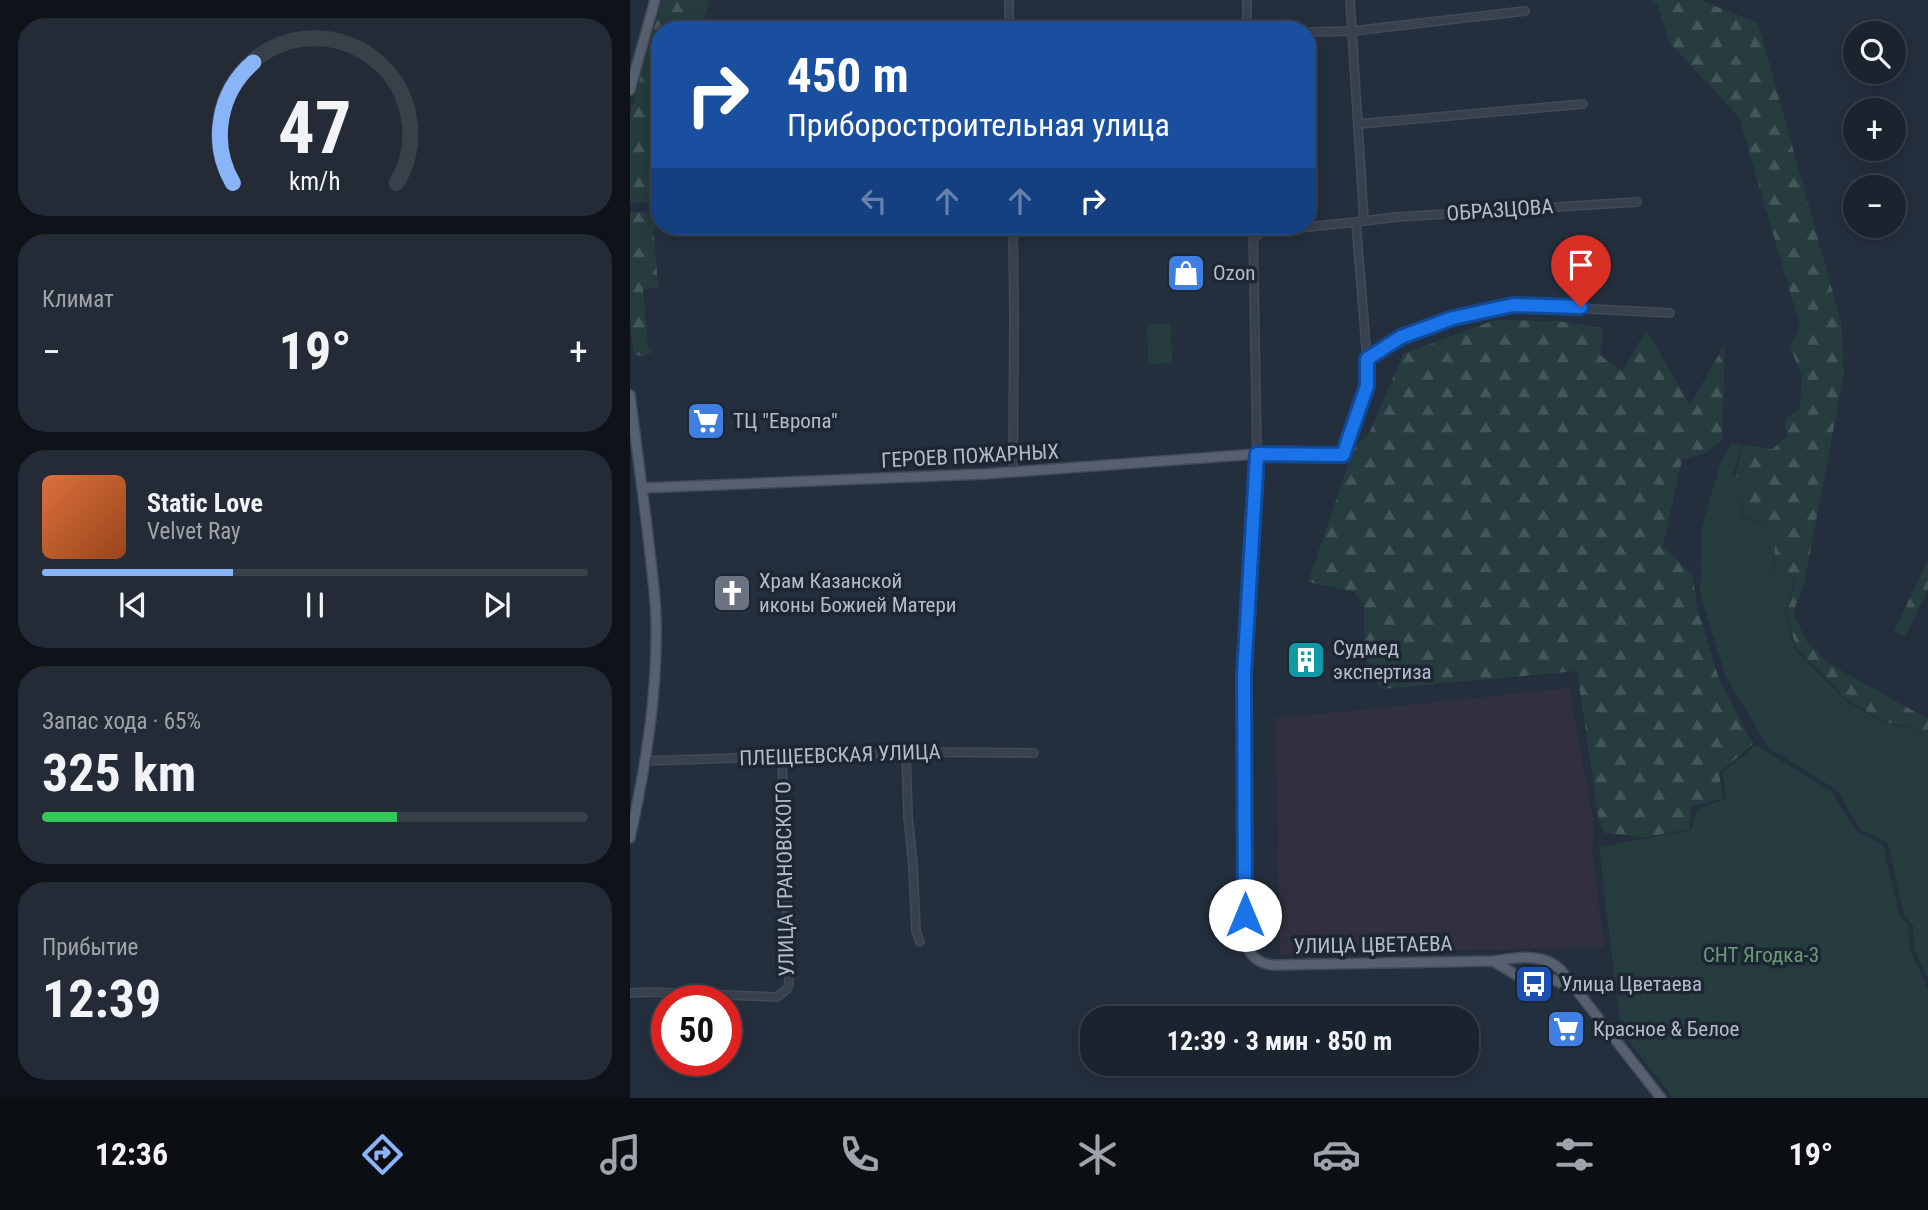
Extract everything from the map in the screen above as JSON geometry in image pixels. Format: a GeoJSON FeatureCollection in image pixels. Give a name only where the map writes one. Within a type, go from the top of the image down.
{"type":"FeatureCollection","features":[{"type":"Feature","properties":{"kind":"main road"},"geometry":{"type":"LineString","coordinates":[[630,90],[655,0]]}},
{"type":"Feature","properties":{"kind":"main road"},"geometry":{"type":"LineString","coordinates":[[630,395],[656,615],[653,703],[646,761],[630,838]]}},
{"type":"Feature","properties":{"kind":"main road","name":"ГЕРОЕВ ПОЖАРНЫХ"},"geometry":{"type":"LineString","coordinates":[[642,488],[1013,472],[1257,454]]}},
{"type":"Feature","properties":{"kind":"main road","name":"УЛИЦА ЦВЕТАЕВА"},"geometry":{"type":"LineString","coordinates":[[1257,454],[1244,703],[1245,942],[1249,953],[1265,964],[1274,965],[1493,961],[1519,958],[1546,960]]}},
{"type":"Feature","properties":{"kind":"main road"},"geometry":{"type":"LineString","coordinates":[[1546,960],[1560,969],[1661,1098]]}},
{"type":"Feature","properties":{"kind":"main road"},"geometry":{"type":"LineString","coordinates":[[1493,961],[1521,978],[1552,979],[1576,990]]}},
{"type":"Feature","properties":{"kind":"street"},"geometry":{"type":"LineString","coordinates":[[1009,0],[1009,21]]}},
{"type":"Feature","properties":{"kind":"street"},"geometry":{"type":"LineString","coordinates":[[1247,0],[1247,21]]}},
{"type":"Feature","properties":{"kind":"street"},"geometry":{"type":"LineString","coordinates":[[1254,235],[1257,454],[1343,455],[1367,386],[1359,124],[1350,0]]}},
{"type":"Feature","properties":{"kind":"street"},"geometry":{"type":"LineString","coordinates":[[1316,32],[1353,31],[1525,11]]}},
{"type":"Feature","properties":{"kind":"street"},"geometry":{"type":"LineString","coordinates":[[1359,124],[1583,104]]}},
{"type":"Feature","properties":{"kind":"street","name":"ОБРАЗЦОВА"},"geometry":{"type":"LineString","coordinates":[[1316,226],[1397,217],[1637,202]]}},
{"type":"Feature","properties":{"kind":"street"},"geometry":{"type":"LineString","coordinates":[[1013,235],[1013,472]]}},
{"type":"Feature","properties":{"kind":"street","name":"ОБРАЗЦОВА"},"geometry":{"type":"LineString","coordinates":[[1254,239],[1258,235]]}},
{"type":"Feature","properties":{"kind":"street"},"geometry":{"type":"LineString","coordinates":[[1367,359],[1401,337],[1453,318],[1513,305],[1670,313]]}},
{"type":"Feature","properties":{"kind":"street"},"geometry":{"type":"LineString","coordinates":[[906,752],[916,930],[920,942]]}},
{"type":"Feature","properties":{"kind":"street","name":"ПЛЕЩЕЕВСКАЯ УЛИЦА"},"geometry":{"type":"LineString","coordinates":[[646,761],[906,752],[1034,753]]}},
{"type":"Feature","properties":{"kind":"street","name":"УЛИЦА ГРАНОВСКОГО"},"geometry":{"type":"LineString","coordinates":[[630,993],[777,997],[787,989],[789,984],[782,757]]}},
{"type":"Feature","properties":{"kind":"street"},"geometry":{"type":"LineString","coordinates":[[1516,976],[1512,966],[1519,958]]}},
{"type":"Feature","properties":{"kind":"street"},"geometry":{"type":"LineString","coordinates":[[1542,979],[1551,970],[1546,960]]}},
{"type":"Feature","properties":{"kind":"shaded area"},"geometry":{"type":"Polygon","coordinates":[[[1569,688],[1595,832],[1592,850],[1604,947],[1280,955],[1275,718],[1569,688]]]}},
{"type":"Feature","properties":{"kind":"green space"},"geometry":{"type":"Polygon","coordinates":[[[662,0],[709,0],[703,21],[656,21],[662,0]]]}},
{"type":"Feature","properties":{"kind":"green space"},"geometry":{"type":"Polygon","coordinates":[[[1651,0],[1700,0],[1758,23],[1841,322],[1844,373],[1804,585],[1793,612],[1806,641],[1831,665],[1928,719],[1928,738],[1910,727],[1886,722],[1848,701],[1797,649],[1786,616],[1796,575],[1774,572],[1775,529],[1742,517],[1743,481],[1735,476],[1743,445],[1773,449],[1787,436],[1785,419],[1800,408],[1802,376],[1790,347],[1800,326],[1739,117],[1669,42],[1658,6],[1651,0]]]}},
{"type":"Feature","properties":{"kind":"green space"},"geometry":{"type":"Polygon","coordinates":[[[651,39],[651,203],[630,202],[630,114],[651,39]]]}},
{"type":"Feature","properties":{"kind":"green space"},"geometry":{"type":"Polygon","coordinates":[[[630,212],[651,212],[651,235],[654,235],[658,287],[643,290],[648,347],[655,350],[642,356],[634,355],[630,324],[630,212]]]}},
{"type":"Feature","properties":{"kind":"green space"},"geometry":{"type":"Polygon","coordinates":[[[1495,320],[1557,321],[1603,328],[1600,355],[1622,372],[1646,330],[1690,405],[1725,344],[1722,440],[1706,453],[1682,460],[1663,545],[1693,577],[1697,607],[1719,679],[1753,744],[1719,773],[1723,798],[1692,806],[1689,829],[1642,838],[1604,833],[1599,821],[1577,671],[1381,689],[1364,654],[1364,605],[1354,592],[1308,582],[1354,448],[1370,432],[1403,354],[1495,320]]]}},
{"type":"Feature","properties":{"kind":"green space"},"geometry":{"type":"Polygon","coordinates":[[[1147,324],[1171,324],[1172,363],[1148,364],[1147,324]]]}},
{"type":"Feature","properties":{"kind":"green space"},"geometry":{"type":"Polygon","coordinates":[[[1732,443],[1742,445],[1733,476],[1743,481],[1741,518],[1775,529],[1773,572],[1795,575],[1785,616],[1796,650],[1847,702],[1886,723],[1910,728],[1928,738],[1928,979],[1914,948],[1913,925],[1904,916],[1888,843],[1860,829],[1837,790],[1769,748],[1725,675],[1700,594],[1702,527],[1721,461],[1732,443]]]}},
{"type":"Feature","properties":{"kind":"green space"},"geometry":{"type":"Polygon","coordinates":[[[1928,560],[1928,590],[1905,637],[1894,631],[1928,560]]]}},
{"type":"Feature","properties":{"kind":"green space","name":"СНТ Ягодка-3"},"geometry":{"type":"Polygon","coordinates":[[[1756,745],[1832,792],[1857,832],[1883,845],[1900,917],[1908,925],[1910,949],[1928,989],[1928,1098],[1673,1098],[1621,1031],[1599,847],[1691,830],[1697,809],[1726,799],[1722,773],[1756,745]]]}},
{"type":"Feature","properties":{"kind":"place","name":"Ozon"},"geometry":{"type":"Point","coordinates":[1186,273]}},
{"type":"Feature","properties":{"kind":"place","name":"ТЦ \"Европа\""},"geometry":{"type":"Point","coordinates":[706,421]}},
{"type":"Feature","properties":{"kind":"place","name":"Храм Казанской иконы Божией Матери"},"geometry":{"type":"Point","coordinates":[732,593]}},
{"type":"Feature","properties":{"kind":"place","name":"Судмед экспертиза"},"geometry":{"type":"Point","coordinates":[1306,660]}},
{"type":"Feature","properties":{"kind":"place","name":"Улица Цветаева"},"geometry":{"type":"Point","coordinates":[1534,984]}},
{"type":"Feature","properties":{"kind":"place","name":"Красное & Белое"},"geometry":{"type":"Point","coordinates":[1566,1029]}},
{"type":"Feature","properties":{"kind":"route"},"geometry":{"type":"LineString","coordinates":[[1245,915],[1244,674],[1257,454],[1343,455],[1367,386],[1367,359],[1401,337],[1453,318],[1513,305],[1581,307]]}}]}
